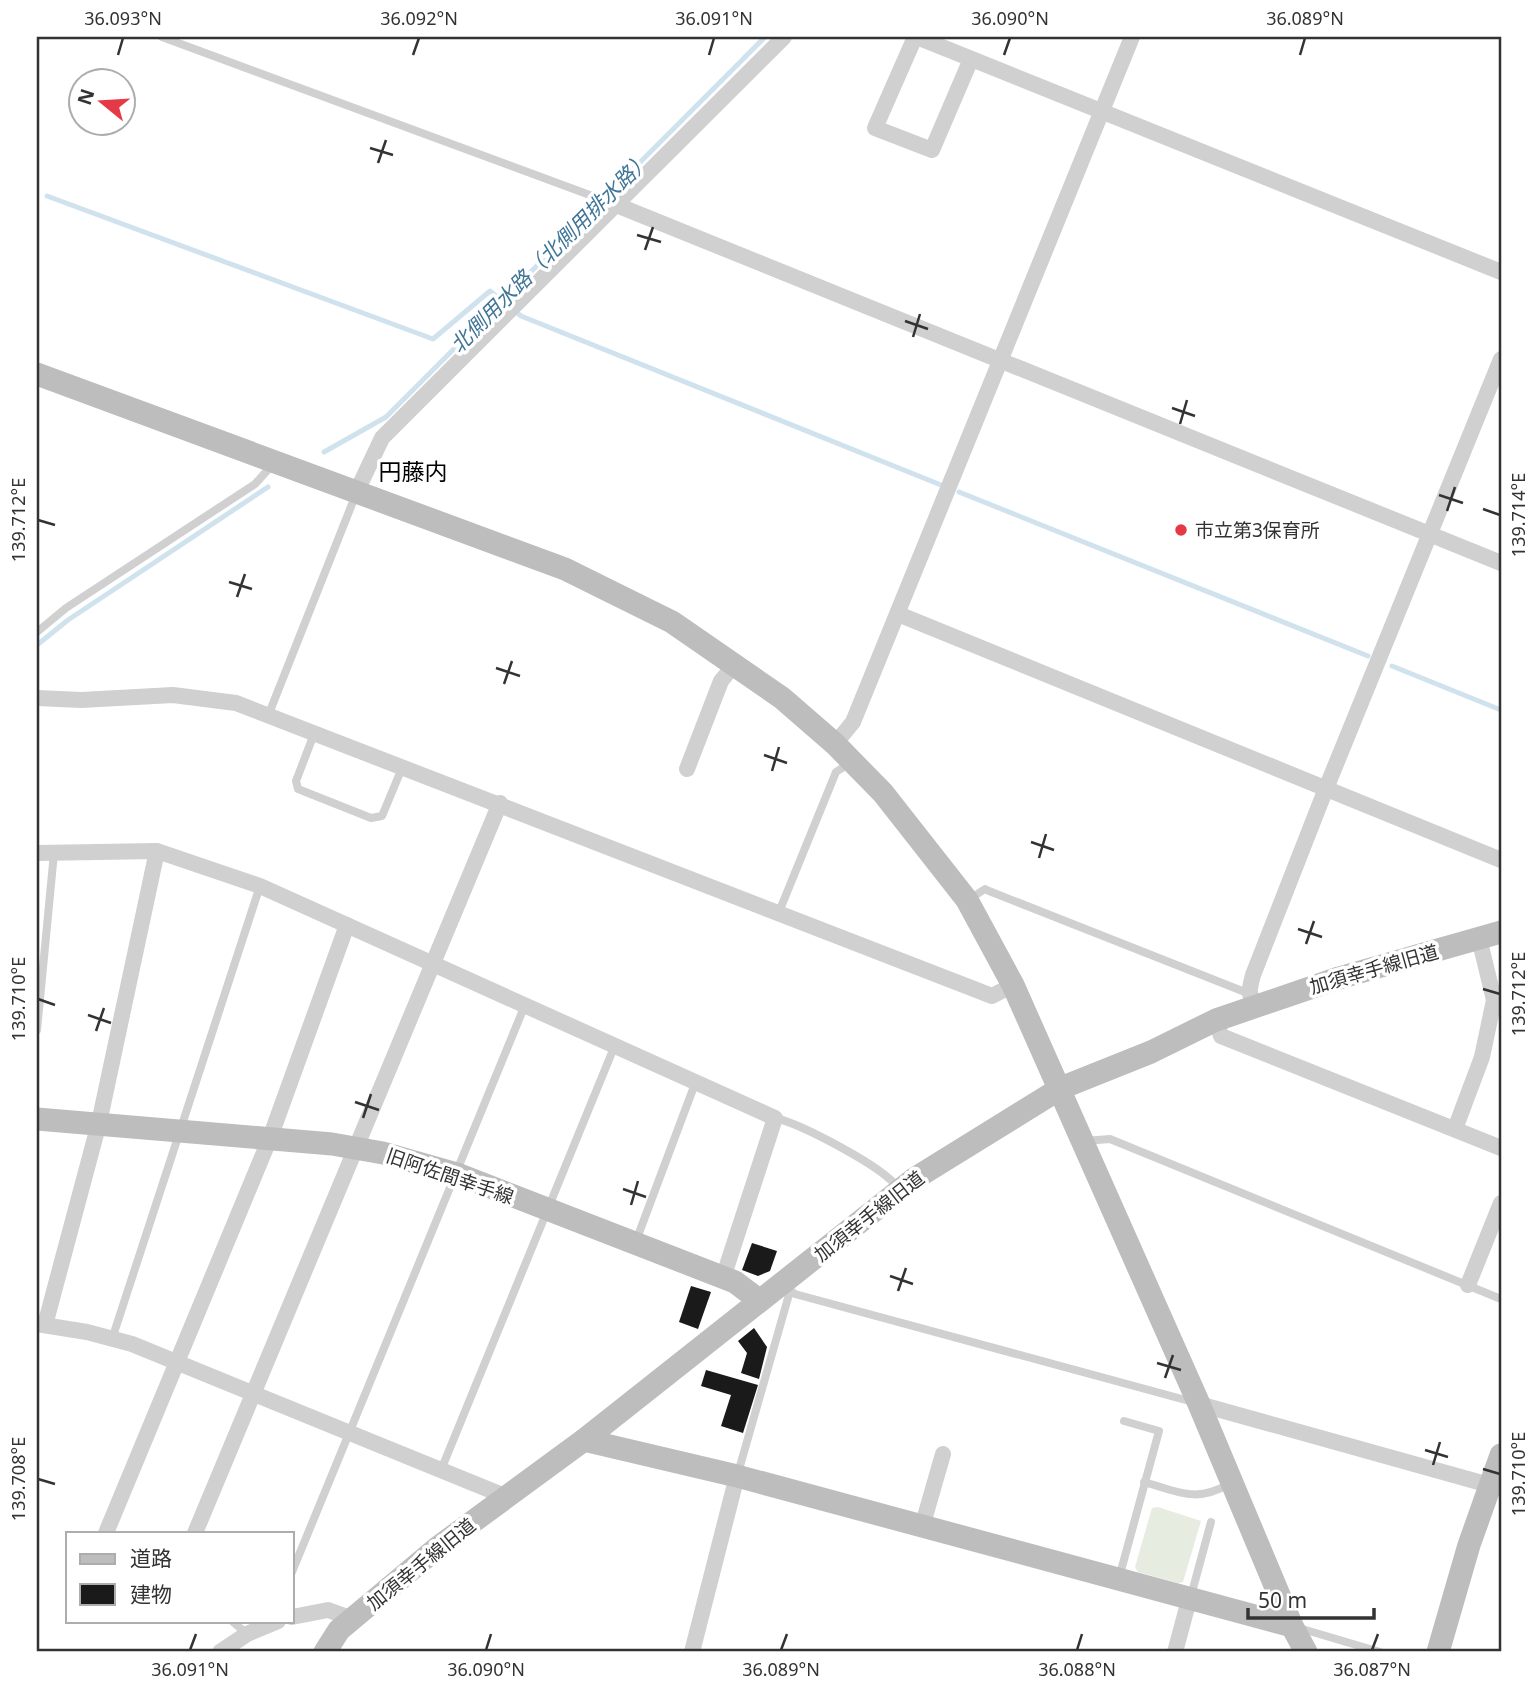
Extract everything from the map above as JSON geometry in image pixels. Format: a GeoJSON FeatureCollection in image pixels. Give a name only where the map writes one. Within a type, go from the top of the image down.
{"type":"FeatureCollection","features":[{"type":"Feature","properties":{"kind":"street"},"geometry":{"type":"LineString","coordinates":[[356,493],[382,438],[784,37]]}},
{"type":"Feature","properties":{"kind":"street"},"geometry":{"type":"LineString","coordinates":[[971,58],[932,150],[875,128],[916,37],[971,58],[1501,272]]}},
{"type":"Feature","properties":{"kind":"street"},"geometry":{"type":"LineString","coordinates":[[835,744],[853,722],[1132,37]]}},
{"type":"Feature","properties":{"kind":"street"},"geometry":{"type":"LineString","coordinates":[[614,204],[1501,563]]}},
{"type":"Feature","properties":{"kind":"street"},"geometry":{"type":"LineString","coordinates":[[1252,999],[1253,975],[1501,359]]}},
{"type":"Feature","properties":{"kind":"street"},"geometry":{"type":"LineString","coordinates":[[37,374],[565,569],[672,622],[735,664],[835,744],[852,761],[927,846],[967,900],[1013,985],[1061,1088],[1199,1404],[1292,1626],[1306,1652]]}},
{"type":"Feature","properties":{"kind":"street"},"geometry":{"type":"LineString","coordinates":[[898,614],[1325,791],[1501,860]]}},
{"type":"Feature","properties":{"kind":"street"},"geometry":{"type":"LineString","coordinates":[[687,769],[721,681],[735,664]]}},
{"type":"Feature","properties":{"kind":"street"},"geometry":{"type":"LineString","coordinates":[[37,698],[80,700],[173,695],[236,703],[500,803],[992,996],[1013,985]]}},
{"type":"Feature","properties":{"kind":"street"},"geometry":{"type":"LineString","coordinates":[[195,1532],[357,1147],[431,961],[500,803]]}},
{"type":"Feature","properties":{"kind":"street"},"geometry":{"type":"LineString","coordinates":[[157,851],[99,1123],[41,1324],[112,1339],[175,1361],[507,1497]]}},
{"type":"Feature","properties":{"kind":"street"},"geometry":{"type":"LineString","coordinates":[[37,853],[157,851],[260,886],[775,1118],[723,1278]]}},
{"type":"Feature","properties":{"kind":"street"},"geometry":{"type":"LineString","coordinates":[[106,1532],[175,1361],[270,1138],[348,925]]}},
{"type":"Feature","properties":{"kind":"street"},"geometry":{"type":"LineString","coordinates":[[1455,1129],[1482,1057],[1494,1000],[1490,935]]}},
{"type":"Feature","properties":{"kind":"street","name":"加須幸手線旧道"},"geometry":{"type":"LineString","coordinates":[[325,1652],[340,1630],[437,1548],[584,1440],[759,1300],[786,1287],[900,1190],[1061,1088],[1151,1052],[1252,999],[1490,935]]}},
{"type":"Feature","properties":{"kind":"street"},"geometry":{"type":"LineString","coordinates":[[1216,1020],[1221,1035],[1501,1148]]}},
{"type":"Feature","properties":{"kind":"street","name":"旧阿佐間幸手線"},"geometry":{"type":"LineString","coordinates":[[37,1119],[357,1147],[457,1174],[723,1278],[746,1288],[759,1300]]}},
{"type":"Feature","properties":{"kind":"street"},"geometry":{"type":"LineString","coordinates":[[1468,1286],[1501,1203]]}},
{"type":"Feature","properties":{"kind":"street"},"geometry":{"type":"LineString","coordinates":[[1199,1404],[1495,1487]]}},
{"type":"Feature","properties":{"kind":"street"},"geometry":{"type":"LineString","coordinates":[[584,1440],[737,1476],[1292,1626]]}},
{"type":"Feature","properties":{"kind":"street"},"geometry":{"type":"LineString","coordinates":[[922,1527],[943,1454]]}},
{"type":"Feature","properties":{"kind":"street"},"geometry":{"type":"LineString","coordinates":[[1438,1652],[1495,1487],[1501,1455]]}},
{"type":"Feature","properties":{"kind":"street"},"geometry":{"type":"LineString","coordinates":[[692,1652],[737,1476]]}},
{"type":"Feature","properties":{"kind":"street"},"geometry":{"type":"LineString","coordinates":[[1175,1652],[1189,1600]]}},
{"type":"Feature","properties":{"kind":"street"},"geometry":{"type":"LineString","coordinates":[[294,1617],[328,1610],[353,1619]]}},
{"type":"Feature","properties":{"kind":"street"},"geometry":{"type":"LineString","coordinates":[[219,1652],[247,1634],[276,1622]]}},
{"type":"Feature","properties":{"kind":"lane"},"geometry":{"type":"LineString","coordinates":[[162,37],[614,204]]}},
{"type":"Feature","properties":{"kind":"lane"},"geometry":{"type":"LineString","coordinates":[[37,632],[66,608],[255,484],[275,462]]}},
{"type":"Feature","properties":{"kind":"lane"},"geometry":{"type":"LineString","coordinates":[[268,716],[356,493]]}},
{"type":"Feature","properties":{"kind":"lane"},"geometry":{"type":"LineString","coordinates":[[314,734],[296,781],[298,789],[372,818],[382,816],[402,768]]}},
{"type":"Feature","properties":{"kind":"lane"},"geometry":{"type":"LineString","coordinates":[[779,912],[836,772],[852,761]]}},
{"type":"Feature","properties":{"kind":"lane"},"geometry":{"type":"LineString","coordinates":[[37,1030],[54,853]]}},
{"type":"Feature","properties":{"kind":"lane"},"geometry":{"type":"LineString","coordinates":[[112,1339],[260,886]]}},
{"type":"Feature","properties":{"kind":"lane"},"geometry":{"type":"LineString","coordinates":[[967,900],[985,890],[1252,999]]}},
{"type":"Feature","properties":{"kind":"lane"},"geometry":{"type":"LineString","coordinates":[[294,1567],[525,1005]]}},
{"type":"Feature","properties":{"kind":"lane"},"geometry":{"type":"LineString","coordinates":[[441,1470],[615,1045]]}},
{"type":"Feature","properties":{"kind":"lane"},"geometry":{"type":"LineString","coordinates":[[635,1244],[696,1081]]}},
{"type":"Feature","properties":{"kind":"lane"},"geometry":{"type":"LineString","coordinates":[[775,1118],[790,1122],[891,1178],[900,1190]]}},
{"type":"Feature","properties":{"kind":"lane"},"geometry":{"type":"LineString","coordinates":[[1084,1141],[1110,1139],[1501,1298]]}},
{"type":"Feature","properties":{"kind":"lane"},"geometry":{"type":"LineString","coordinates":[[737,1476],[786,1287],[1199,1404]]}},
{"type":"Feature","properties":{"kind":"lane"},"geometry":{"type":"LineString","coordinates":[[1119,1580],[1159,1431],[1124,1421]]}},
{"type":"Feature","properties":{"kind":"lane"},"geometry":{"type":"LineString","coordinates":[[1144,1482],[1193,1496],[1208,1495],[1232,1482]]}},
{"type":"Feature","properties":{"kind":"lane"},"geometry":{"type":"LineString","coordinates":[[1189,1600],[1211,1522]]}},
{"type":"Feature","properties":{"kind":"lane"},"geometry":{"type":"LineString","coordinates":[[233,1622],[247,1634]]}},
{"type":"Feature","properties":{"kind":"lane"},"geometry":{"type":"LineString","coordinates":[[1292,1626],[1380,1652]]}},
{"type":"Feature","properties":{"kind":"shaded area"},"geometry":{"type":"Polygon","coordinates":[[[1158,1507],[1201,1521],[1183,1582],[1138,1572],[1135,1567],[1152,1508],[1158,1507]]]}},
{"type":"Feature","properties":{"kind":"building"},"geometry":{"type":"Polygon","coordinates":[[[752,1243],[777,1251],[770,1271],[758,1276],[742,1270],[752,1243]]]}},
{"type":"Feature","properties":{"kind":"building"},"geometry":{"type":"Polygon","coordinates":[[[691,1286],[711,1292],[698,1329],[679,1322],[691,1286]]]}},
{"type":"Feature","properties":{"kind":"building"},"geometry":{"type":"Polygon","coordinates":[[[754,1328],[767,1347],[759,1379],[741,1373],[747,1353],[738,1341],[754,1328]]]}},
{"type":"Feature","properties":{"kind":"building"},"geometry":{"type":"Polygon","coordinates":[[[706,1370],[758,1385],[743,1433],[721,1426],[731,1395],[701,1386],[706,1370]]]}},
{"type":"Feature","properties":{"kind":"waterway","name":"北側用水路（北側用排水路）"},"geometry":{"type":"LineString","coordinates":[[324,452],[386,417],[765,37]]}},
{"type":"Feature","properties":{"kind":"waterway"},"geometry":{"type":"LineString","coordinates":[[47,196],[433,339],[490,291],[521,316],[941,485]]}},
{"type":"Feature","properties":{"kind":"waterway","name":"北側用水路（北側用排水路）"},"geometry":{"type":"LineString","coordinates":[[37,645],[68,620],[268,487]]}},
{"type":"Feature","properties":{"kind":"waterway"},"geometry":{"type":"LineString","coordinates":[[959,492],[1368,656]]}},
{"type":"Feature","properties":{"kind":"waterway"},"geometry":{"type":"LineString","coordinates":[[1392,666],[1501,710]]}},
{"type":"Feature","properties":{"kind":"place","name":"市立第3保育所"},"geometry":{"type":"Point","coordinates":[1181,530]}},
{"type":"Feature","properties":{"kind":"district","name":"円藤内"},"geometry":{"type":"Point","coordinates":[413,471]}}]}
